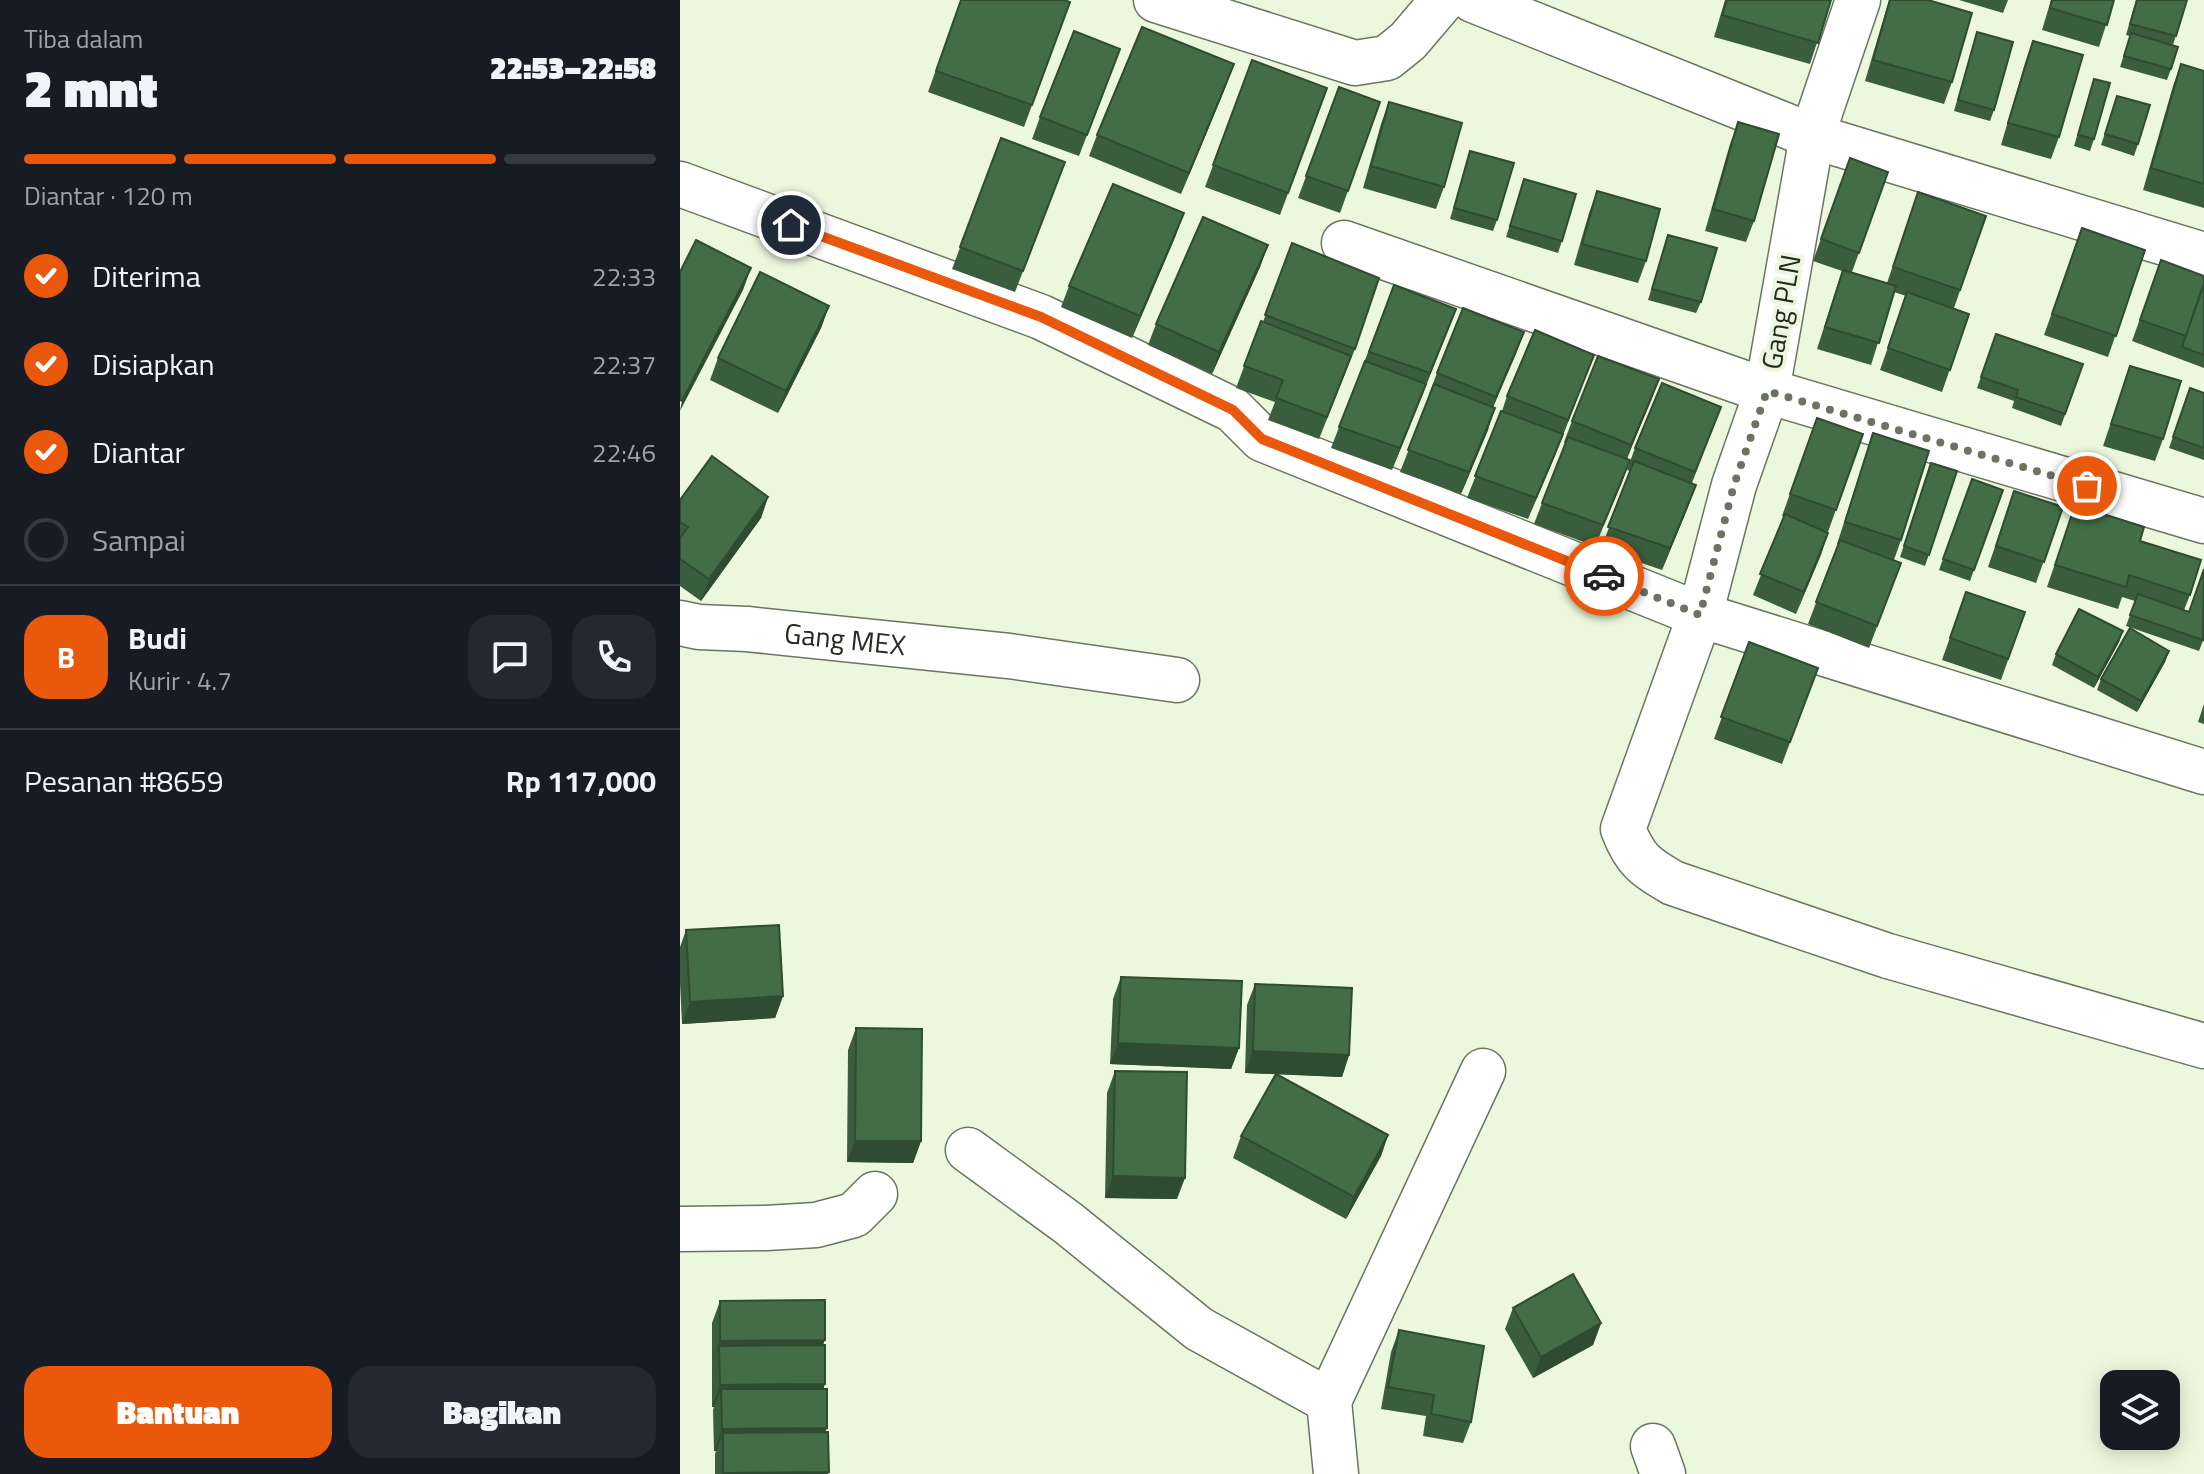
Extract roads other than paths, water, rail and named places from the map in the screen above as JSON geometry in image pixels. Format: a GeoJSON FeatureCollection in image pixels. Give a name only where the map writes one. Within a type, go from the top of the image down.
{"type":"FeatureCollection","features":[{"type":"Feature","properties":{"kind":"street"},"geometry":{"type":"LineString","coordinates":[[1156,0],[1355,63],[1387,58],[1408,41],[1443,0]]}},
{"type":"Feature","properties":{"kind":"street"},"geometry":{"type":"LineString","coordinates":[[1473,0],[1812,136],[2204,255]]}},
{"type":"Feature","properties":{"kind":"street","name":"Gang PLN"},"geometry":{"type":"LineString","coordinates":[[1858,0],[1812,136],[1767,391],[1734,485],[1700,615],[1623,829],[1631,848],[1647,868],[1673,883],[1888,956],[2204,1046]]}},
{"type":"Feature","properties":{"kind":"street"},"geometry":{"type":"LineString","coordinates":[[680,184],[1041,317],[1233,410],[1262,439],[1700,615],[2204,772]]}},
{"type":"Feature","properties":{"kind":"street"},"geometry":{"type":"LineString","coordinates":[[1344,243],[1767,391],[2204,521]]}},
{"type":"Feature","properties":{"kind":"street","name":"Gang MEX"},"geometry":{"type":"LineString","coordinates":[[680,623],[1009,656],[1177,680]]}},
{"type":"Feature","properties":{"kind":"street"},"geometry":{"type":"LineString","coordinates":[[1336,1474],[1329,1401],[1483,1071]]}},
{"type":"Feature","properties":{"kind":"street"},"geometry":{"type":"LineString","coordinates":[[968,1150],[1068,1223],[1199,1329],[1329,1401]]}},
{"type":"Feature","properties":{"kind":"street"},"geometry":{"type":"LineString","coordinates":[[680,1229],[816,1225],[854,1215],[875,1194]]}}]}
